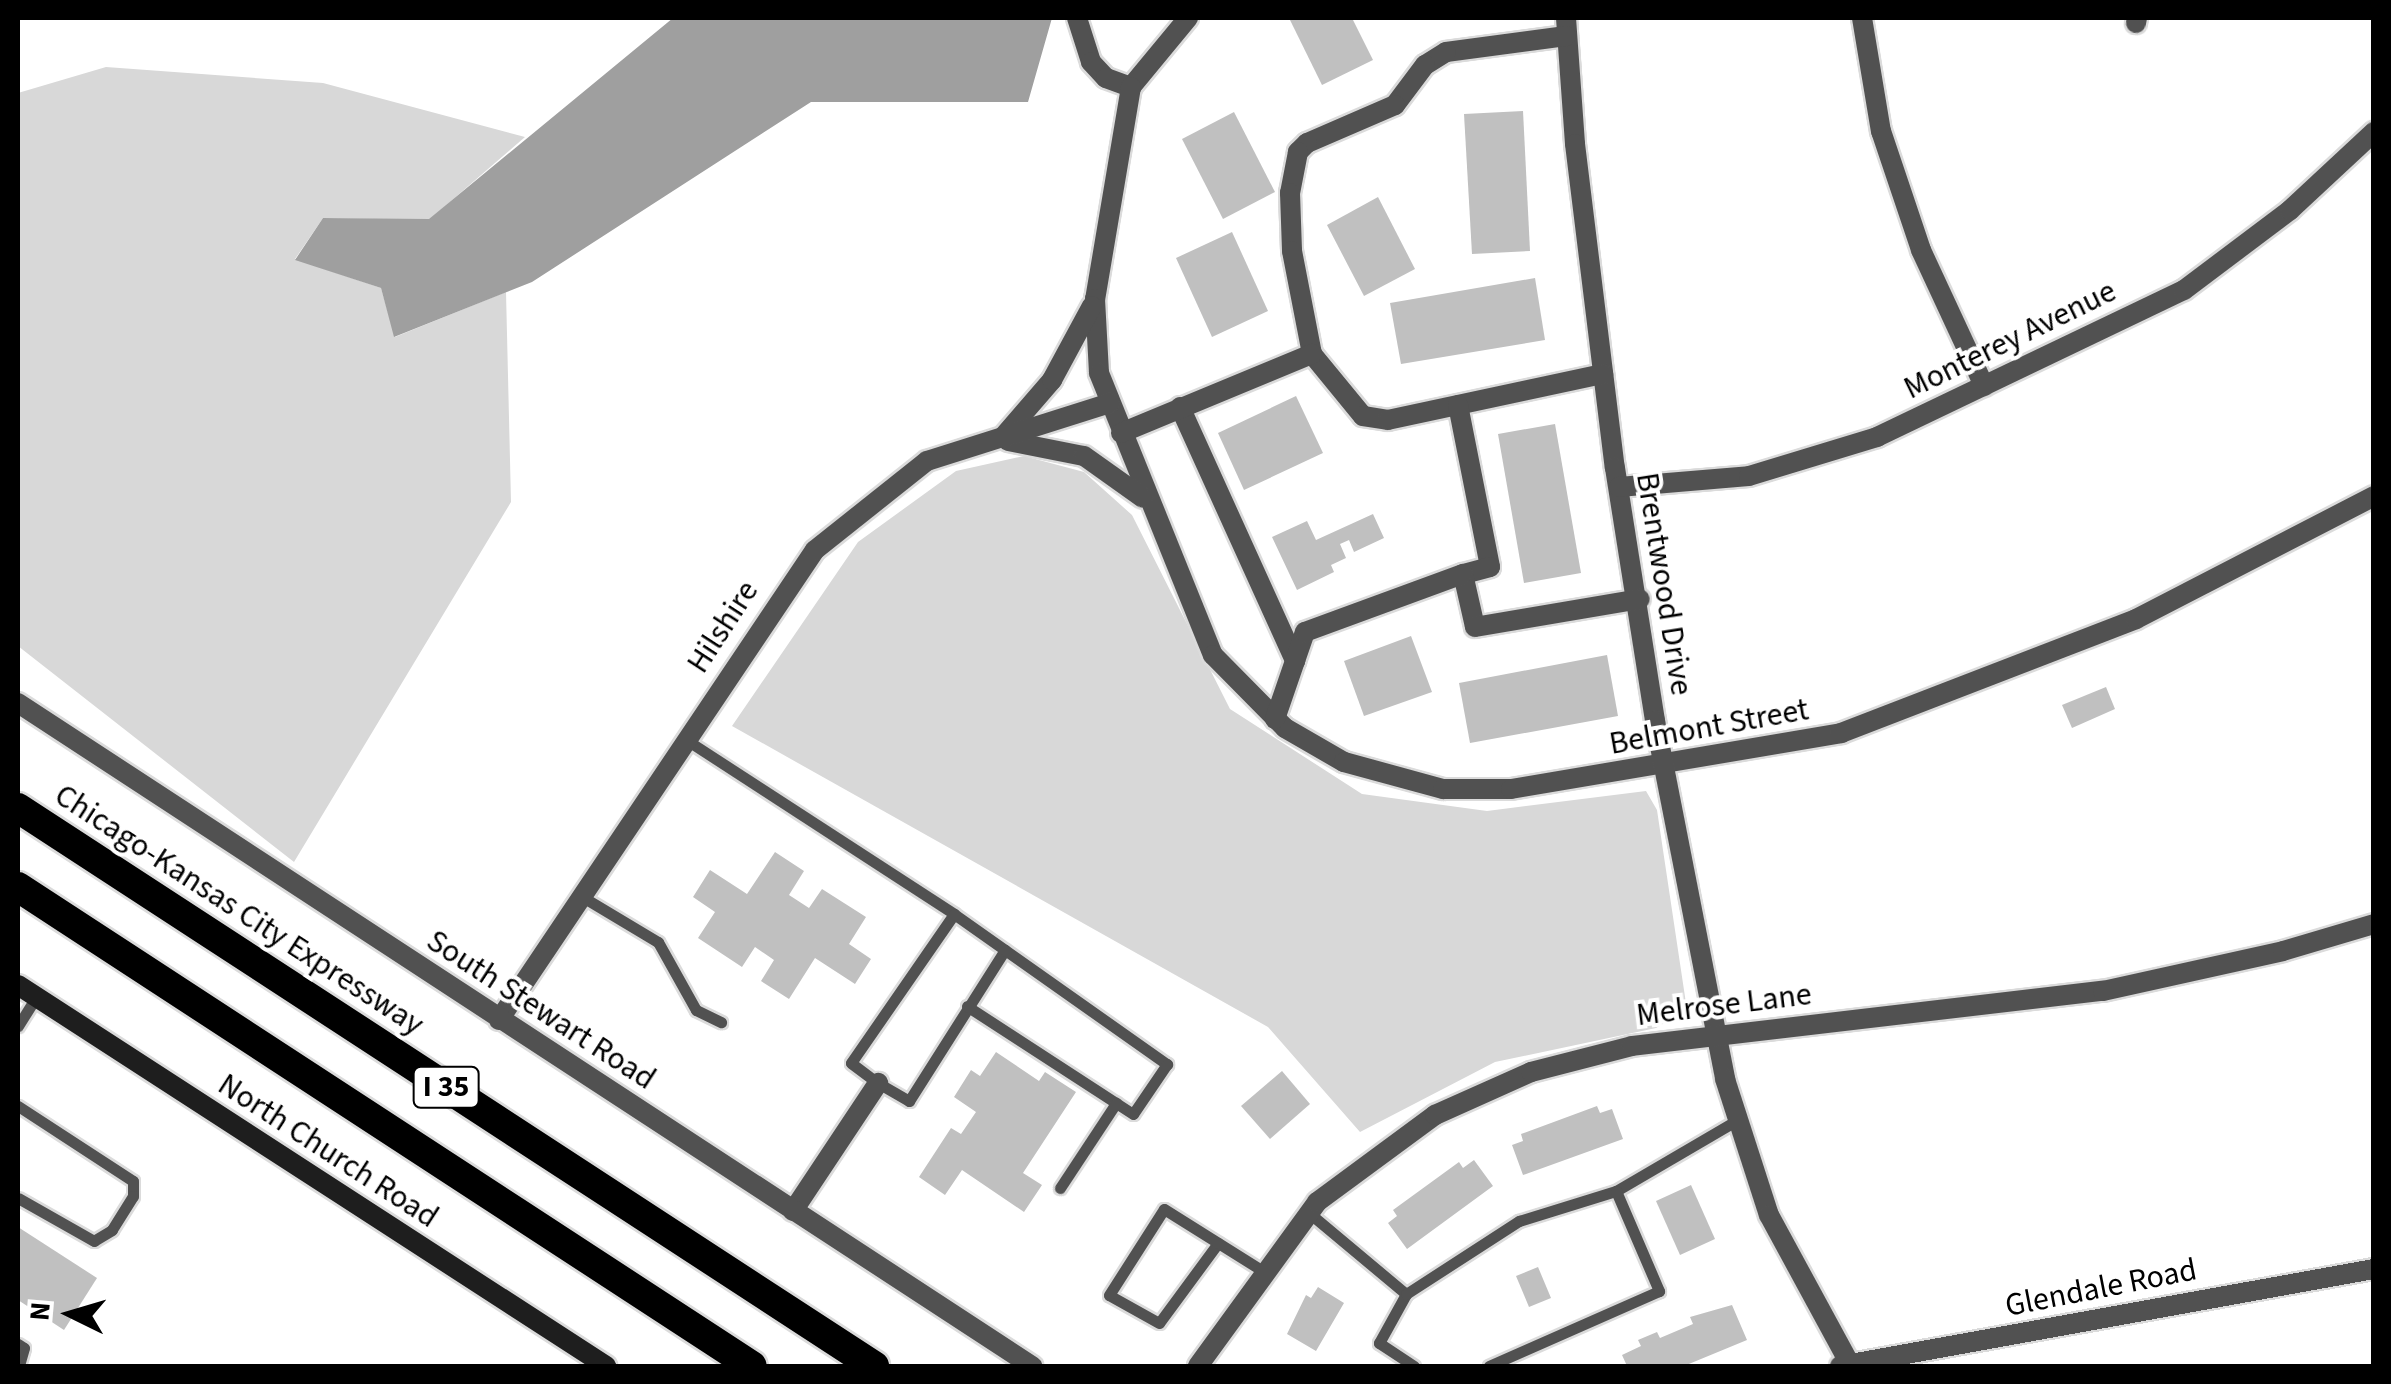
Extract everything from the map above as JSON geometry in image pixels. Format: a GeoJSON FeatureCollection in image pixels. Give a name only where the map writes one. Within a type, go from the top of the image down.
{"type":"FeatureCollection","features":[{"type":"Feature","properties":{"kind":"highway","name":"Chicago-Kansas City Expressway"},"geometry":{"type":"LineString","coordinates":[[18,808],[874,1366]]}},
{"type":"Feature","properties":{"kind":"highway","name":"I 35"},"geometry":{"type":"LineString","coordinates":[[18,888],[752,1366]]}},
{"type":"Feature","properties":{"kind":"main road","name":"North Church Road"},"geometry":{"type":"LineString","coordinates":[[18,985],[606,1366]]}},
{"type":"Feature","properties":{"kind":"street"},"geometry":{"type":"LineString","coordinates":[[1076,18],[1091,62],[1106,78],[1132,87],[1188,18]]}},
{"type":"Feature","properties":{"kind":"street"},"geometry":{"type":"LineString","coordinates":[[1862,18],[1893,165],[1921,250],[1984,386]]}},
{"type":"Feature","properties":{"kind":"street"},"geometry":{"type":"LineString","coordinates":[[1566,27],[1446,52],[1425,65],[1395,105],[1298,152],[1289,222],[1312,354],[1363,416],[1388,420],[1603,374]]}},
{"type":"Feature","properties":{"kind":"street","name":"Brentwood Drive"},"geometry":{"type":"LineString","coordinates":[[1566,27],[1619,487],[1664,767],[1718,1035],[1736,1121],[1769,1216],[1846,1365]]}},
{"type":"Feature","properties":{"kind":"street","name":"Belmont Street"},"geometry":{"type":"LineString","coordinates":[[1132,87],[1095,300],[1099,373],[1148,502],[1214,655],[1275,719],[1344,762],[1443,789],[1511,789],[1664,767],[1841,733],[1945,698],[2136,619],[2374,496]]}},
{"type":"Feature","properties":{"kind":"street","name":"Monterey Avenue"},"geometry":{"type":"LineString","coordinates":[[1619,487],[1706,483],[1812,461],[1984,386],[2184,290],[2290,210],[2374,132]]}},
{"type":"Feature","properties":{"kind":"street"},"geometry":{"type":"LineString","coordinates":[[1095,300],[1052,380],[1001,440],[1084,456],[1148,502]]}},
{"type":"Feature","properties":{"kind":"street"},"geometry":{"type":"LineString","coordinates":[[1121,433],[1312,354]]}},
{"type":"Feature","properties":{"kind":"street","name":"Hilshire"},"geometry":{"type":"LineString","coordinates":[[499,1020],[788,581],[844,522],[927,461],[1110,403]]}},
{"type":"Feature","properties":{"kind":"street"},"geometry":{"type":"LineString","coordinates":[[1275,719],[1305,632],[1462,574],[1490,568],[1458,405]]}},
{"type":"Feature","properties":{"kind":"street"},"geometry":{"type":"LineString","coordinates":[[1180,407],[1295,661]]}},
{"type":"Feature","properties":{"kind":"street"},"geometry":{"type":"LineString","coordinates":[[1462,574],[1475,627],[1640,599]]}},
{"type":"Feature","properties":{"kind":"street","name":"South Stewart Road"},"geometry":{"type":"LineString","coordinates":[[18,704],[1032,1366]]}},
{"type":"Feature","properties":{"kind":"street","name":"Melrose Lane"},"geometry":{"type":"LineString","coordinates":[[1198,1366],[1308,1212],[1382,1149],[1472,1096],[1571,1060],[1718,1035],[2103,991],[2283,952],[2374,924]]}},
{"type":"Feature","properties":{"kind":"street"},"geometry":{"type":"LineString","coordinates":[[794,1211],[878,1083]]}},
{"type":"Feature","properties":{"kind":"street","name":"Glendale Road"},"geometry":{"type":"LineString","coordinates":[[1846,1365],[1913,1356],[2374,1269]]}},
{"type":"Feature","properties":{"kind":"lane"},"geometry":{"type":"LineString","coordinates":[[685,739],[954,914],[1167,1064],[1133,1114],[967,1006]]}},
{"type":"Feature","properties":{"kind":"lane"},"geometry":{"type":"LineString","coordinates":[[581,896],[658,942],[696,1010],[721,1022]]}},
{"type":"Feature","properties":{"kind":"lane"},"geometry":{"type":"LineString","coordinates":[[954,914],[851,1063],[878,1083],[909,1101],[1005,950]]}},
{"type":"Feature","properties":{"kind":"lane"},"geometry":{"type":"LineString","coordinates":[[18,1026],[36,997]]}},
{"type":"Feature","properties":{"kind":"lane"},"geometry":{"type":"LineString","coordinates":[[1060,1188],[1116,1103]]}},
{"type":"Feature","properties":{"kind":"lane"},"geometry":{"type":"LineString","coordinates":[[18,1106],[133,1181],[133,1196],[112,1230],[94,1241],[18,1198]]}},
{"type":"Feature","properties":{"kind":"lane"},"geometry":{"type":"LineString","coordinates":[[1414,1366],[1380,1343],[1406,1294],[1519,1221],[1616,1190],[1736,1121]]}},
{"type":"Feature","properties":{"kind":"lane"},"geometry":{"type":"LineString","coordinates":[[1489,1366],[1659,1292],[1616,1190]]}},
{"type":"Feature","properties":{"kind":"lane"},"geometry":{"type":"LineString","coordinates":[[1218,1243],[1159,1323],[1109,1295],[1164,1209],[1263,1271]]}},
{"type":"Feature","properties":{"kind":"lane"},"geometry":{"type":"LineString","coordinates":[[1308,1212],[1406,1294]]}},
{"type":"Feature","properties":{"kind":"lane"},"geometry":{"type":"LineString","coordinates":[[18,1344],[24,1348],[19,1366]]}},
{"type":"Feature","properties":{"kind":"shaded area"},"geometry":{"type":"Polygon","coordinates":[[[673,18],[1052,18],[1028,102],[811,102],[532,282],[394,337],[381,288],[295,260],[323,218],[429,219],[673,18]]]}},
{"type":"Feature","properties":{"kind":"shaded area"},"geometry":{"type":"Polygon","coordinates":[[[106,67],[323,83],[525,137],[429,220],[323,218],[295,259],[381,288],[395,337],[506,292],[511,502],[294,862],[18,646],[18,93],[106,67]]]}},
{"type":"Feature","properties":{"kind":"shaded area"},"geometry":{"type":"Polygon","coordinates":[[[1024,456],[1084,472],[1132,515],[1230,709],[1362,794],[1487,811],[1646,791],[1657,810],[1687,1010],[1656,1028],[1495,1062],[1360,1132],[1268,1027],[732,726],[858,542],[956,471],[1024,456]]]}},
{"type":"Feature","properties":{"kind":"building"},"geometry":{"type":"Polygon","coordinates":[[[1352,18],[1373,60],[1322,85],[1290,20],[1352,18]]]}},
{"type":"Feature","properties":{"kind":"building"},"geometry":{"type":"Polygon","coordinates":[[[1523,111],[1530,251],[1472,254],[1464,114],[1523,111]]]}},
{"type":"Feature","properties":{"kind":"building"},"geometry":{"type":"Polygon","coordinates":[[[1234,112],[1275,192],[1223,219],[1182,139],[1234,112]]]}},
{"type":"Feature","properties":{"kind":"building"},"geometry":{"type":"Polygon","coordinates":[[[1378,197],[1415,269],[1364,296],[1327,225],[1378,197]]]}},
{"type":"Feature","properties":{"kind":"building"},"geometry":{"type":"Polygon","coordinates":[[[1232,232],[1268,311],[1212,337],[1176,258],[1232,232]]]}},
{"type":"Feature","properties":{"kind":"building"},"geometry":{"type":"Polygon","coordinates":[[[1535,278],[1545,340],[1401,364],[1390,303],[1535,278]]]}},
{"type":"Feature","properties":{"kind":"building"},"geometry":{"type":"Polygon","coordinates":[[[1296,396],[1323,453],[1244,490],[1218,433],[1296,396]]]}},
{"type":"Feature","properties":{"kind":"building"},"geometry":{"type":"Polygon","coordinates":[[[1555,424],[1581,573],[1524,583],[1498,434],[1555,424]]]}},
{"type":"Feature","properties":{"kind":"building"},"geometry":{"type":"Polygon","coordinates":[[[1373,514],[1384,538],[1354,552],[1349,540],[1340,544],[1346,558],[1331,565],[1334,572],[1297,590],[1272,537],[1307,521],[1316,540],[1373,514]]]}},
{"type":"Feature","properties":{"kind":"building"},"geometry":{"type":"Polygon","coordinates":[[[1411,636],[1432,692],[1364,716],[1344,661],[1411,636]]]}},
{"type":"Feature","properties":{"kind":"building"},"geometry":{"type":"Polygon","coordinates":[[[1607,655],[1618,716],[1470,743],[1459,683],[1607,655]]]}},
{"type":"Feature","properties":{"kind":"building"},"geometry":{"type":"Polygon","coordinates":[[[2106,687],[2115,709],[2072,728],[2062,705],[2106,687]]]}},
{"type":"Feature","properties":{"kind":"building"},"geometry":{"type":"Polygon","coordinates":[[[775,852],[804,871],[789,895],[809,908],[822,889],[866,917],[849,944],[871,959],[855,984],[815,958],[789,999],[761,981],[774,960],[755,947],[742,967],[698,938],[715,912],[693,897],[710,870],[747,894],[775,852]]]}},
{"type":"Feature","properties":{"kind":"building"},"geometry":{"type":"Polygon","coordinates":[[[996,1052],[1039,1081],[1045,1072],[1076,1092],[1023,1173],[1042,1185],[1024,1212],[962,1170],[945,1195],[919,1177],[951,1128],[961,1134],[976,1112],[954,1097],[971,1070],[980,1076],[996,1052]]]}},
{"type":"Feature","properties":{"kind":"building"},"geometry":{"type":"Polygon","coordinates":[[[1282,1071],[1310,1104],[1270,1139],[1241,1106],[1282,1071]]]}},
{"type":"Feature","properties":{"kind":"building"},"geometry":{"type":"Polygon","coordinates":[[[1597,1106],[1600,1113],[1612,1109],[1623,1139],[1523,1175],[1512,1145],[1523,1141],[1521,1134],[1597,1106]]]}},
{"type":"Feature","properties":{"kind":"building"},"geometry":{"type":"Polygon","coordinates":[[[1474,1160],[1493,1186],[1407,1249],[1388,1223],[1397,1216],[1393,1210],[1459,1162],[1463,1168],[1474,1160]]]}},
{"type":"Feature","properties":{"kind":"building"},"geometry":{"type":"Polygon","coordinates":[[[1691,1185],[1715,1239],[1680,1255],[1656,1201],[1691,1185]]]}},
{"type":"Feature","properties":{"kind":"building"},"geometry":{"type":"Polygon","coordinates":[[[18,1227],[97,1278],[64,1330],[18,1300],[18,1227]]]}},
{"type":"Feature","properties":{"kind":"building"},"geometry":{"type":"Polygon","coordinates":[[[1538,1267],[1551,1298],[1529,1307],[1516,1276],[1538,1267]]]}},
{"type":"Feature","properties":{"kind":"building"},"geometry":{"type":"Polygon","coordinates":[[[1318,1287],[1344,1303],[1316,1351],[1287,1334],[1306,1295],[1311,1298],[1318,1287]]]}},
{"type":"Feature","properties":{"kind":"building"},"geometry":{"type":"Polygon","coordinates":[[[1732,1305],[1747,1340],[1684,1366],[1627,1366],[1622,1355],[1641,1346],[1638,1340],[1657,1332],[1660,1338],[1693,1324],[1690,1317],[1732,1305]]]}}]}
